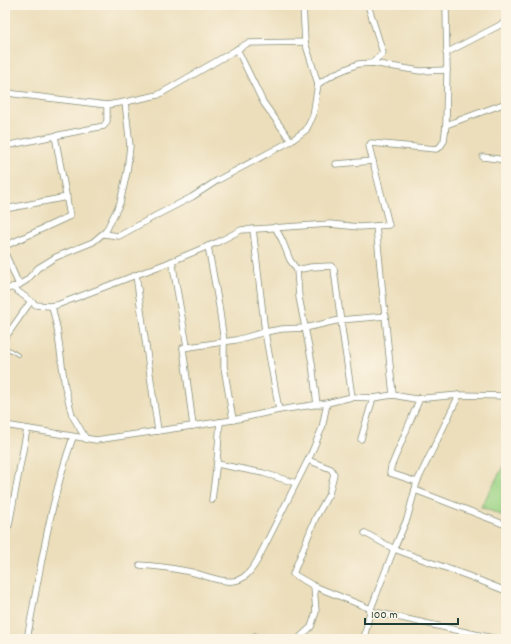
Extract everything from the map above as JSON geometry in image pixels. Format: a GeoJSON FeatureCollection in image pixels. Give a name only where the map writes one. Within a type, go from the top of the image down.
{"type":"FeatureCollection","features":[{"type":"Feature","properties":{"kind":"street"},"geometry":{"type":"LineString","coordinates":[[104,234],[119,236],[291,141],[306,130],[313,116],[318,84],[305,42],[303,5]]}},
{"type":"Feature","properties":{"kind":"street"},"geometry":{"type":"LineString","coordinates":[[368,5],[383,53],[372,63]]}},
{"type":"Feature","properties":{"kind":"street"},"geometry":{"type":"LineString","coordinates":[[12,287],[36,305],[52,306],[172,262],[241,230],[330,224],[359,227],[389,225],[369,146],[371,143],[436,149],[440,147],[444,141],[446,125],[447,70],[446,5]]}},
{"type":"Feature","properties":{"kind":"street"},"geometry":{"type":"LineString","coordinates":[[446,53],[506,22]]}},
{"type":"Feature","properties":{"kind":"street"},"geometry":{"type":"LineString","coordinates":[[5,92],[107,105],[125,102],[158,96],[248,43],[305,42]]}},
{"type":"Feature","properties":{"kind":"street"},"geometry":{"type":"LineString","coordinates":[[237,49],[264,102],[291,141]]}},
{"type":"Feature","properties":{"kind":"street"},"geometry":{"type":"LineString","coordinates":[[318,84],[334,74],[358,64],[372,63],[420,71],[447,70]]}},
{"type":"Feature","properties":{"kind":"street"},"geometry":{"type":"LineString","coordinates":[[5,290],[19,285],[27,280],[38,268],[56,256],[92,242],[106,231],[120,203],[127,172],[130,146],[125,102]]}},
{"type":"Feature","properties":{"kind":"street"},"geometry":{"type":"LineString","coordinates":[[446,125],[506,103]]}},
{"type":"Feature","properties":{"kind":"street"},"geometry":{"type":"LineString","coordinates":[[5,146],[104,126],[107,122],[107,105]]}},
{"type":"Feature","properties":{"kind":"street"},"geometry":{"type":"LineString","coordinates":[[5,246],[70,216],[55,136]]}},
{"type":"Feature","properties":{"kind":"street"},"geometry":{"type":"LineString","coordinates":[[484,156],[506,160]]}},
{"type":"Feature","properties":{"kind":"street"},"geometry":{"type":"LineString","coordinates":[[336,164],[373,161]]}},
{"type":"Feature","properties":{"kind":"street"},"geometry":{"type":"LineString","coordinates":[[5,209],[67,197]]}},
{"type":"Feature","properties":{"kind":"street"},"geometry":{"type":"LineString","coordinates":[[376,226],[393,395]]}},
{"type":"Feature","properties":{"kind":"street"},"geometry":{"type":"LineString","coordinates":[[275,227],[290,260],[297,270],[299,296],[312,363],[317,405]]}},
{"type":"Feature","properties":{"kind":"street"},"geometry":{"type":"LineString","coordinates":[[253,229],[265,332],[279,410]]}},
{"type":"Feature","properties":{"kind":"street"},"geometry":{"type":"LineString","coordinates":[[208,246],[224,342],[224,368],[233,420]]}},
{"type":"Feature","properties":{"kind":"street"},"geometry":{"type":"LineString","coordinates":[[5,253],[19,285]]}},
{"type":"Feature","properties":{"kind":"street"},"geometry":{"type":"LineString","coordinates":[[172,262],[186,346],[183,348],[193,426]]}},
{"type":"Feature","properties":{"kind":"street"},"geometry":{"type":"LineString","coordinates":[[297,270],[311,267],[331,266],[334,269],[352,398]]}},
{"type":"Feature","properties":{"kind":"street"},"geometry":{"type":"LineString","coordinates":[[136,275],[158,431]]}},
{"type":"Feature","properties":{"kind":"street"},"geometry":{"type":"LineString","coordinates":[[5,338],[32,301]]}},
{"type":"Feature","properties":{"kind":"street"},"geometry":{"type":"LineString","coordinates":[[52,306],[57,328],[65,388],[72,415],[86,439]]}},
{"type":"Feature","properties":{"kind":"street"},"geometry":{"type":"LineString","coordinates":[[183,348],[236,340],[282,329],[305,328],[340,320],[386,316]]}},
{"type":"Feature","properties":{"kind":"street"},"geometry":{"type":"LineString","coordinates":[[5,425],[96,440],[233,420],[279,410],[317,405],[352,398],[373,398],[393,395],[420,398],[459,395],[506,396]]}},
{"type":"Feature","properties":{"kind":"street"},"geometry":{"type":"LineString","coordinates":[[364,639],[371,610],[407,519],[417,482],[459,395]]}},
{"type":"Feature","properties":{"kind":"street"},"geometry":{"type":"LineString","coordinates":[[361,439],[373,398]]}},
{"type":"Feature","properties":{"kind":"street"},"geometry":{"type":"LineString","coordinates":[[417,482],[390,472],[420,398]]}},
{"type":"Feature","properties":{"kind":"street"},"geometry":{"type":"LineString","coordinates":[[140,565],[187,571],[226,582],[243,578],[248,574],[257,561],[308,460],[322,428],[327,403]]}},
{"type":"Feature","properties":{"kind":"street"},"geometry":{"type":"LineString","coordinates":[[212,500],[217,464],[220,422]]}},
{"type":"Feature","properties":{"kind":"street"},"geometry":{"type":"LineString","coordinates":[[9,525],[27,429]]}},
{"type":"Feature","properties":{"kind":"street"},"geometry":{"type":"LineString","coordinates":[[27,639],[42,554],[63,466],[73,437]]}},
{"type":"Feature","properties":{"kind":"street"},"geometry":{"type":"LineString","coordinates":[[308,460],[331,469],[334,474],[329,494],[316,517],[293,574],[314,586],[371,610],[497,639]]}},
{"type":"Feature","properties":{"kind":"street"},"geometry":{"type":"LineString","coordinates":[[217,464],[263,473],[296,482]]}},
{"type":"Feature","properties":{"kind":"street"},"geometry":{"type":"LineString","coordinates":[[415,490],[506,526]]}},
{"type":"Feature","properties":{"kind":"street"},"geometry":{"type":"LineString","coordinates":[[365,533],[394,549],[506,591]]}},
{"type":"Feature","properties":{"kind":"street"},"geometry":{"type":"LineString","coordinates":[[298,639],[312,627],[316,612],[314,586]]}},
{"type":"Feature","properties":{"kind":"lane"},"geometry":{"type":"LineString","coordinates":[[5,347],[18,355]]}},
{"type":"Feature","properties":{"kind":"green space"},"geometry":{"type":"Polygon","coordinates":[[[506,461],[506,517],[481,507],[506,461]]]}}]}
